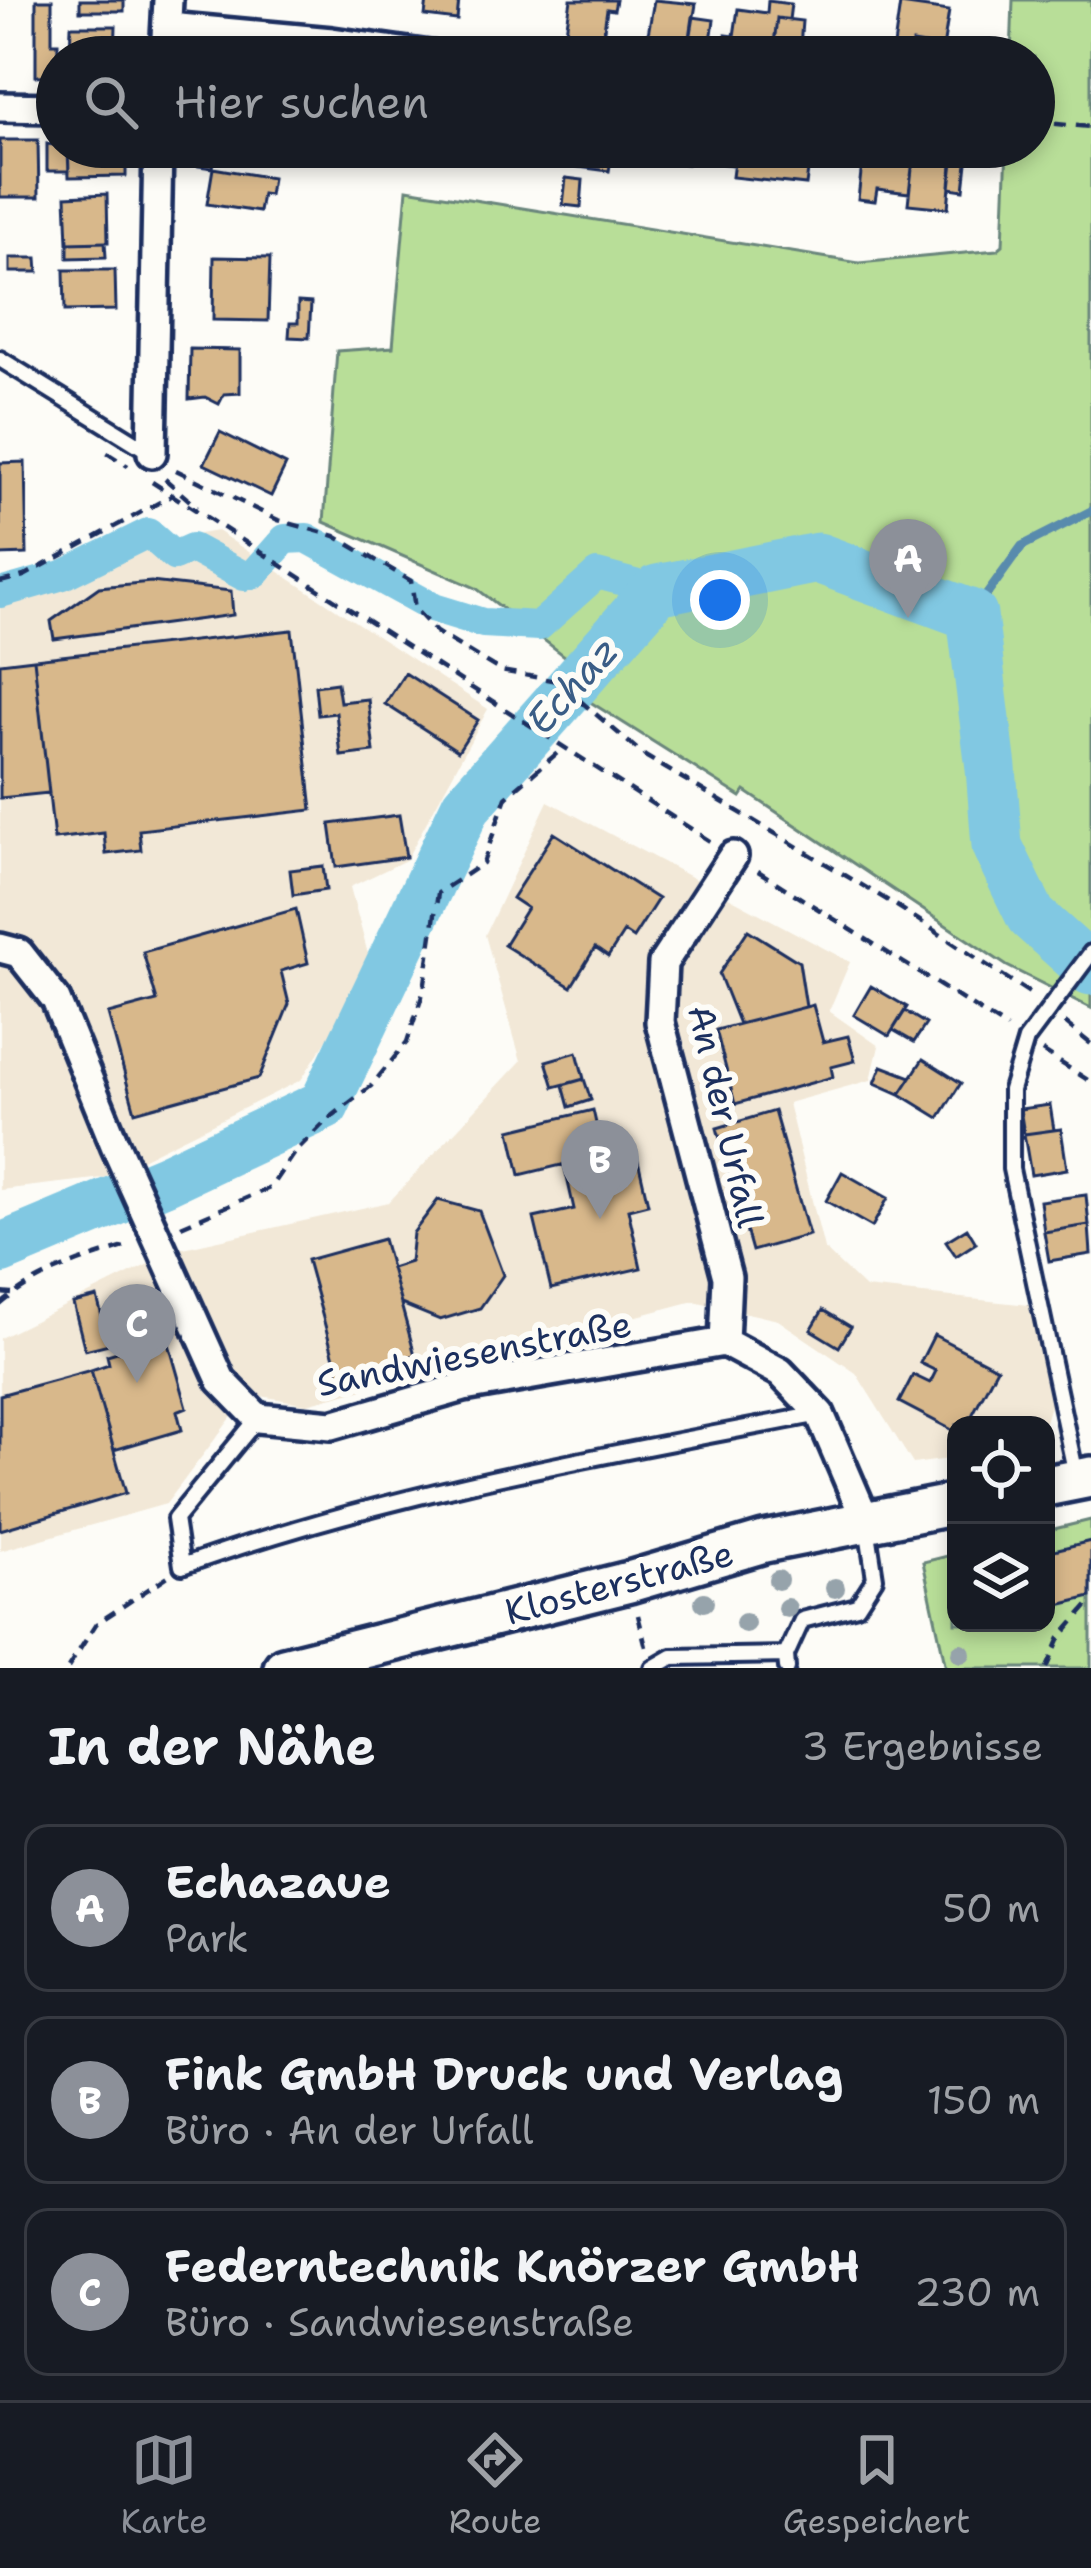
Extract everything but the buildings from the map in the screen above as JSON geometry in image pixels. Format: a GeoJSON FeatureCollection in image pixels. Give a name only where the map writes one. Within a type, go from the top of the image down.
{"type":"FeatureCollection","features":[{"type":"Feature","properties":{"kind":"main road","name":"Klosterstraße"},"geometry":{"type":"LineString","coordinates":[[284,1668],[629,1582],[764,1542],[947,1506]]}},
{"type":"Feature","properties":{"kind":"street"},"geometry":{"type":"LineString","coordinates":[[168,13],[298,36]]}},
{"type":"Feature","properties":{"kind":"street"},"geometry":{"type":"LineString","coordinates":[[0,107],[36,108]]}},
{"type":"Feature","properties":{"kind":"street"},"geometry":{"type":"LineString","coordinates":[[144,462],[157,168]]}},
{"type":"Feature","properties":{"kind":"street","name":"An der Urfall"},"geometry":{"type":"LineString","coordinates":[[724,1342],[727,1277],[659,1022],[663,963],[733,856]]}},
{"type":"Feature","properties":{"kind":"street"},"geometry":{"type":"LineString","coordinates":[[0,948],[19,953],[56,1000],[115,1145],[221,1380],[258,1418]]}},
{"type":"Feature","properties":{"kind":"street"},"geometry":{"type":"LineString","coordinates":[[724,1342],[780,1372],[820,1414],[866,1521]]}},
{"type":"Feature","properties":{"kind":"street","name":"Sandwiesenstraße"},"geometry":{"type":"LineString","coordinates":[[258,1418],[332,1425],[464,1387],[724,1342]]}},
{"type":"Feature","properties":{"kind":"lane"},"geometry":{"type":"LineString","coordinates":[[0,359],[144,462]]}},
{"type":"Feature","properties":{"kind":"lane"},"geometry":{"type":"LineString","coordinates":[[1071,1481],[1011,1168],[1011,1090],[1027,1040],[1091,953]]}},
{"type":"Feature","properties":{"kind":"lane"},"geometry":{"type":"LineString","coordinates":[[258,1418],[175,1519],[182,1566],[262,1537],[494,1477],[820,1414]]}},
{"type":"Feature","properties":{"kind":"lane"},"geometry":{"type":"LineString","coordinates":[[652,1668],[672,1657],[786,1661],[802,1620],[857,1606],[874,1578],[866,1521]]}},
{"type":"Feature","properties":{"kind":"path"},"geometry":{"type":"LineString","coordinates":[[1055,124],[1091,127]]}},
{"type":"Feature","properties":{"kind":"path"},"geometry":{"type":"LineString","coordinates":[[144,462],[173,495],[300,579],[1091,1082]]}},
{"type":"Feature","properties":{"kind":"path"},"geometry":{"type":"LineString","coordinates":[[144,462],[213,521]]}},
{"type":"Feature","properties":{"kind":"path"},"geometry":{"type":"LineString","coordinates":[[144,462],[181,474],[278,520],[335,536],[411,581],[415,609],[436,632],[501,671],[557,681],[645,756],[897,906],[1052,1009],[1091,1044]]}},
{"type":"Feature","properties":{"kind":"path"},"geometry":{"type":"LineString","coordinates":[[0,582],[24,576],[173,495]]}},
{"type":"Feature","properties":{"kind":"path"},"geometry":{"type":"LineString","coordinates":[[0,1305],[60,1267],[270,1188],[293,1153],[383,1071],[407,1042],[424,990],[438,893],[483,863],[506,796],[562,749]]}},
{"type":"Feature","properties":{"kind":"path"},"geometry":{"type":"LineString","coordinates":[[0,1293],[13,1294]]}},
{"type":"Feature","properties":{"kind":"path"},"geometry":{"type":"LineString","coordinates":[[68,1668],[96,1624],[182,1566]]}},
{"type":"Feature","properties":{"kind":"path"},"geometry":{"type":"LineString","coordinates":[[629,1582],[652,1668]]}},
{"type":"Feature","properties":{"kind":"path"},"geometry":{"type":"LineString","coordinates":[[1047,1668],[1060,1638],[1091,1602]]}},
{"type":"Feature","properties":{"kind":"shaded area"},"geometry":{"type":"Polygon","coordinates":[[[217,531],[488,709],[406,860],[350,887],[372,969],[301,1080],[103,1178],[0,1190],[0,605],[159,541],[217,531]]]}},
{"type":"Feature","properties":{"kind":"shaded area"},"geometry":{"type":"Polygon","coordinates":[[[548,801],[850,962],[829,1011],[879,1046],[871,1080],[788,1103],[824,1249],[865,1288],[1029,1305],[1051,1402],[1047,1416],[947,1416],[947,1459],[913,1464],[856,1373],[778,1320],[694,1301],[307,1404],[249,1394],[166,1504],[0,1551],[0,1338],[179,1249],[389,1202],[521,1061],[485,935],[548,801]]]}},
{"type":"Feature","properties":{"kind":"green space"},"geometry":{"type":"Polygon","coordinates":[[[1013,0],[1091,0],[1091,1008],[1007,966],[745,791],[741,797],[576,693],[600,683],[476,588],[324,522],[337,351],[393,347],[407,189],[859,263],[997,250],[1003,245],[1006,168],[1055,168],[1055,36],[1012,36],[1013,0]]]}},
{"type":"Feature","properties":{"kind":"green space"},"geometry":{"type":"Polygon","coordinates":[[[1091,1520],[1091,1668],[946,1668],[923,1562],[947,1556],[947,1632],[1055,1632],[1055,1529],[1091,1520]]]}},
{"type":"Feature","properties":{"kind":"waterway"},"geometry":{"type":"LineString","coordinates":[[972,615],[1022,546],[1091,511]]}},
{"type":"Feature","properties":{"kind":"waterway"},"geometry":{"type":"LineString","coordinates":[[0,593],[63,575],[148,533],[174,556],[192,548],[244,576],[255,573],[285,539],[307,538],[434,608],[483,623],[539,626],[597,574],[657,590]]}},
{"type":"Feature","properties":{"kind":"waterway","name":"Echaz"},"geometry":{"type":"LineString","coordinates":[[0,1249],[167,1179],[324,1105],[466,806],[657,590],[818,558],[972,615],[997,846],[1031,916],[1091,970]]}},
{"type":"Feature","properties":{"kind":"place","name":"Echazaue"},"geometry":{"type":"Point","coordinates":[908,618]}},
{"type":"Feature","properties":{"kind":"place","name":"Fink GmbH Druck und Verlag"},"geometry":{"type":"Point","coordinates":[600,1219]}},
{"type":"Feature","properties":{"kind":"place","name":"Federntechnik Knörzer GmbH"},"geometry":{"type":"Point","coordinates":[137,1383]}}]}
